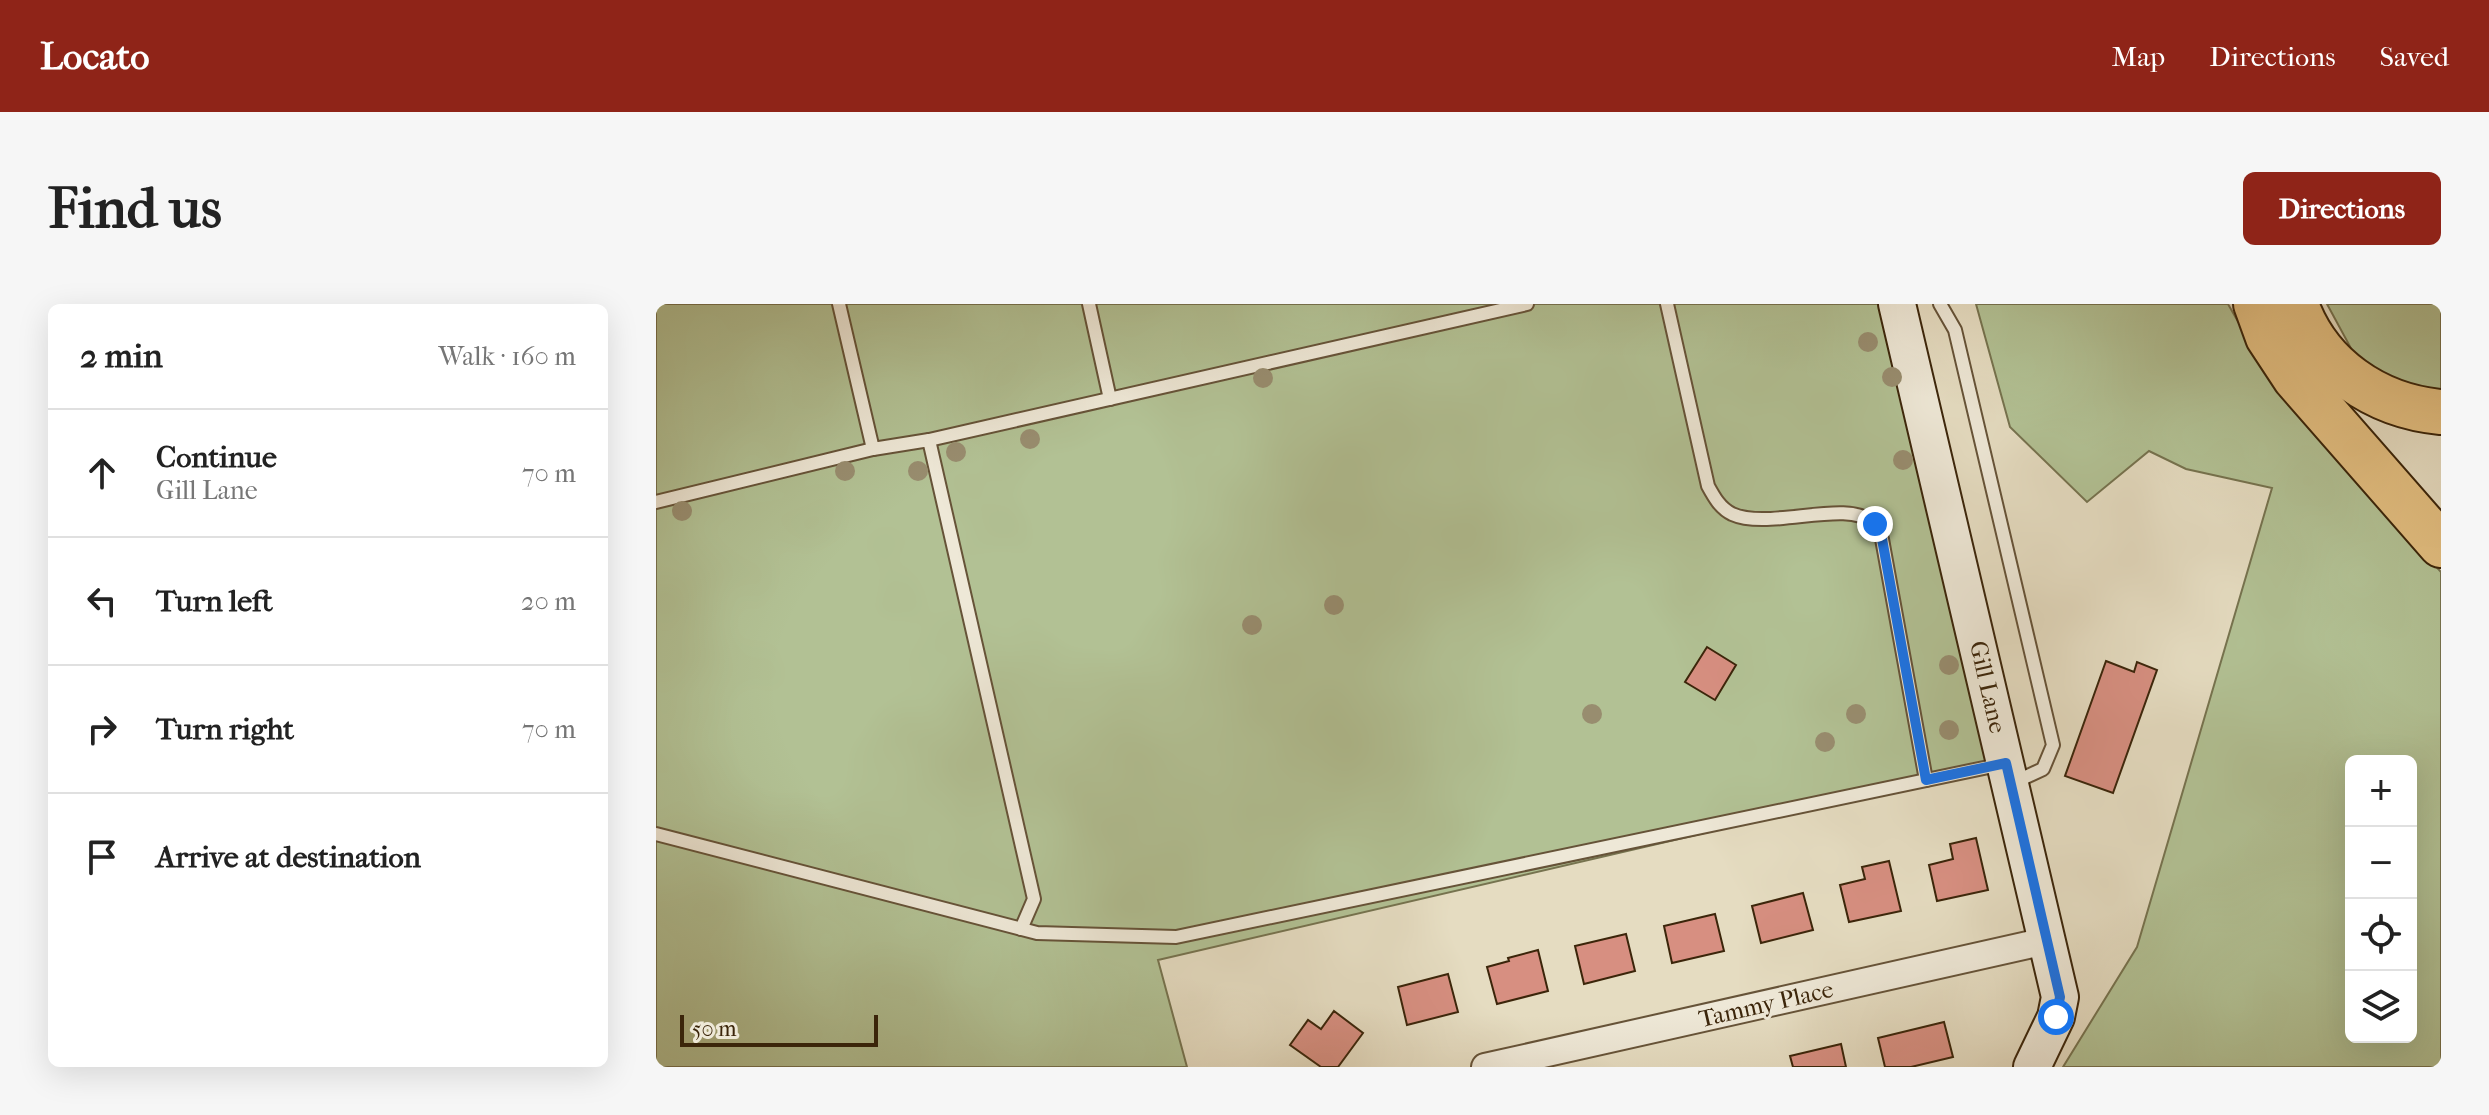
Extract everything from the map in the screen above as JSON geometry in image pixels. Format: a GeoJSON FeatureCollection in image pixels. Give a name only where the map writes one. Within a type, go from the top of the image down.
{"type":"FeatureCollection","features":[{"type":"Feature","properties":{"kind":"highway"},"geometry":{"type":"LineString","coordinates":[[2256,304],[2268,337],[2295,378],[2441,545]]}},
{"type":"Feature","properties":{"kind":"highway"},"geometry":{"type":"LineString","coordinates":[[2296,304],[2309,333],[2338,369],[2373,393],[2395,403],[2441,412]]}},
{"type":"Feature","properties":{"kind":"street","name":"Gill Lane"},"geometry":{"type":"LineString","coordinates":[[1897,304],[2060,997],[2056,1017],[2032,1067]]}},
{"type":"Feature","properties":{"kind":"street","name":"Tammy Place"},"geometry":{"type":"LineString","coordinates":[[1485,1067],[2046,941]]}},
{"type":"Feature","properties":{"kind":"lane"},"geometry":{"type":"LineString","coordinates":[[839,304],[873,449]]}},
{"type":"Feature","properties":{"kind":"lane"},"geometry":{"type":"LineString","coordinates":[[1089,304],[1110,399]]}},
{"type":"Feature","properties":{"kind":"lane"},"geometry":{"type":"LineString","coordinates":[[656,502],[873,449],[929,440],[1527,304]]}},
{"type":"Feature","properties":{"kind":"lane"},"geometry":{"type":"LineString","coordinates":[[1667,304],[1708,486],[1718,504],[1731,513],[1761,520],[1841,513],[1864,516],[1875,524],[1882,539],[1926,780]]}},
{"type":"Feature","properties":{"kind":"lane"},"geometry":{"type":"LineString","coordinates":[[1940,304],[1955,330]]}},
{"type":"Feature","properties":{"kind":"lane"},"geometry":{"type":"LineString","coordinates":[[656,834],[1037,933],[1176,937],[1926,780],[2043,769],[2053,745],[1951,304]]}},
{"type":"Feature","properties":{"kind":"lane"},"geometry":{"type":"LineString","coordinates":[[929,440],[1034,899],[1021,929]]}},
{"type":"Feature","properties":{"kind":"green space"},"geometry":{"type":"Polygon","coordinates":[[[656,304],[1899,304],[2006,763],[1158,960],[1187,1067],[656,1067],[656,304]]]}},
{"type":"Feature","properties":{"kind":"green space"},"geometry":{"type":"Polygon","coordinates":[[[1976,304],[2228,304],[2277,390],[2441,572],[2441,1067],[2063,1067],[2137,947],[2272,488],[2186,469],[2149,451],[2087,502],[2010,427],[1976,304]]]}},
{"type":"Feature","properties":{"kind":"green space"},"geometry":{"type":"Polygon","coordinates":[[[2327,304],[2441,304],[2441,398],[2360,365],[2327,304]]]}},
{"type":"Feature","properties":{"kind":"building"},"geometry":{"type":"Polygon","coordinates":[[[1707,647],[1736,665],[1715,700],[1685,682],[1707,647]]]}},
{"type":"Feature","properties":{"kind":"building"},"geometry":{"type":"Polygon","coordinates":[[[2106,661],[2134,672],[2137,662],[2157,670],[2113,793],[2065,776],[2106,661]]]}},
{"type":"Feature","properties":{"kind":"building"},"geometry":{"type":"Polygon","coordinates":[[[1976,838],[1988,890],[1937,901],[1929,865],[1953,859],[1950,844],[1976,838]]]}},
{"type":"Feature","properties":{"kind":"building"},"geometry":{"type":"Polygon","coordinates":[[[1889,861],[1901,911],[1849,922],[1840,885],[1865,879],[1862,867],[1889,861]]]}},
{"type":"Feature","properties":{"kind":"building"},"geometry":{"type":"Polygon","coordinates":[[[1803,893],[1813,930],[1761,943],[1752,906],[1803,893]]]}},
{"type":"Feature","properties":{"kind":"building"},"geometry":{"type":"Polygon","coordinates":[[[1715,914],[1724,951],[1672,963],[1664,926],[1715,914]]]}},
{"type":"Feature","properties":{"kind":"building"},"geometry":{"type":"Polygon","coordinates":[[[1626,934],[1635,971],[1584,984],[1575,946],[1626,934]]]}},
{"type":"Feature","properties":{"kind":"building"},"geometry":{"type":"Polygon","coordinates":[[[1538,950],[1548,991],[1497,1004],[1487,967],[1538,950]]]}},
{"type":"Feature","properties":{"kind":"building"},"geometry":{"type":"Polygon","coordinates":[[[1448,974],[1458,1012],[1407,1025],[1398,987],[1448,974]]]}},
{"type":"Feature","properties":{"kind":"building"},"geometry":{"type":"Polygon","coordinates":[[[1334,1011],[1363,1033],[1338,1067],[1321,1067],[1290,1045],[1308,1020],[1321,1029],[1334,1011]]]}},
{"type":"Feature","properties":{"kind":"building"},"geometry":{"type":"Polygon","coordinates":[[[1944,1022],[1953,1057],[1911,1067],[1885,1067],[1878,1038],[1944,1022]]]}},
{"type":"Feature","properties":{"kind":"building"},"geometry":{"type":"Polygon","coordinates":[[[1841,1044],[1846,1067],[1793,1067],[1790,1056],[1841,1044]]]}},
{"type":"Feature","properties":{"kind":"route"},"geometry":{"type":"LineString","coordinates":[[1875,524],[1882,539],[1926,780],[2006,763],[2060,997],[2056,1017]]}}]}
